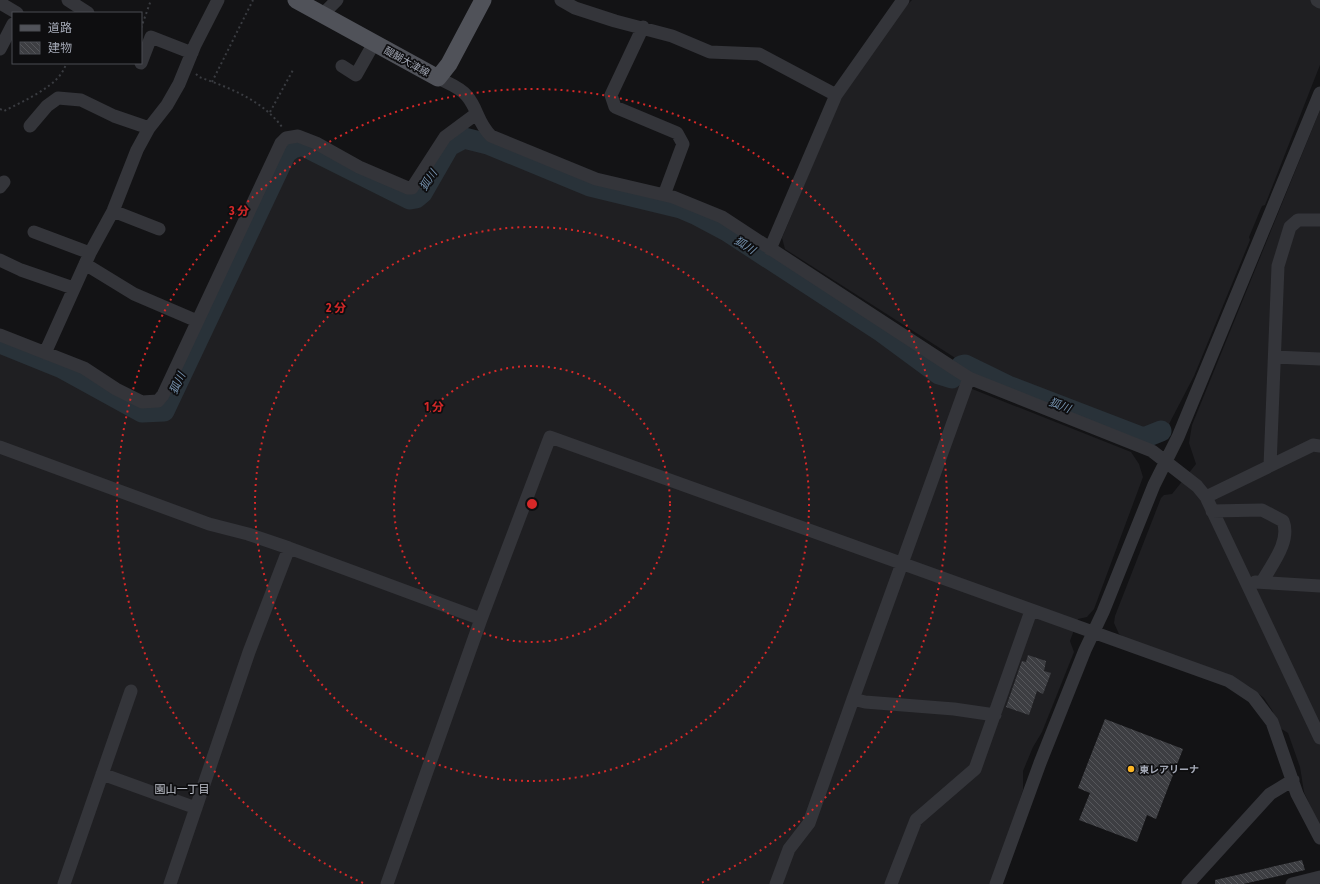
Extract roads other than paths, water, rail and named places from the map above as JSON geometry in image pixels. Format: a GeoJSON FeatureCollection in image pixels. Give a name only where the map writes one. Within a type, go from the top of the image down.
{"type":"FeatureCollection","features":[{"type":"Feature","properties":{"kind":"main road","name":"醍醐大津線"},"geometry":{"type":"LineString","coordinates":[[296,0],[438,78],[449,64],[483,0]]}},
{"type":"Feature","properties":{"kind":"street"},"geometry":{"type":"LineString","coordinates":[[68,0],[86,12]]}},
{"type":"Feature","properties":{"kind":"street"},"geometry":{"type":"LineString","coordinates":[[45,352],[87,258],[113,211],[137,150],[149,128],[167,105],[180,84],[189,58],[218,0]]}},
{"type":"Feature","properties":{"kind":"street"},"geometry":{"type":"LineString","coordinates":[[323,14],[337,0]]}},
{"type":"Feature","properties":{"kind":"street"},"geometry":{"type":"LineString","coordinates":[[561,0],[575,8],[615,21],[643,27],[672,36],[710,52],[759,54],[836,95]]}},
{"type":"Feature","properties":{"kind":"street"},"geometry":{"type":"LineString","coordinates":[[770,249],[836,95],[903,0]]}},
{"type":"Feature","properties":{"kind":"street"},"geometry":{"type":"LineString","coordinates":[[0,3],[15,12]]}},
{"type":"Feature","properties":{"kind":"street"},"geometry":{"type":"LineString","coordinates":[[0,49],[12,26]]}},
{"type":"Feature","properties":{"kind":"street"},"geometry":{"type":"LineString","coordinates":[[643,27],[610,95],[615,107],[677,133],[683,144],[664,195]]}},
{"type":"Feature","properties":{"kind":"street"},"geometry":{"type":"LineString","coordinates":[[142,54],[146,34],[189,58]]}},
{"type":"Feature","properties":{"kind":"street"},"geometry":{"type":"LineString","coordinates":[[342,66],[356,75],[374,43]]}},
{"type":"Feature","properties":{"kind":"street"},"geometry":{"type":"LineString","coordinates":[[438,78],[466,94],[482,127],[491,136],[596,178],[664,195],[722,217],[969,378],[1145,448],[1165,462],[1197,486],[1206,497],[1320,738]]}},
{"type":"Feature","properties":{"kind":"street"},"geometry":{"type":"LineString","coordinates":[[996,884],[1040,763],[1093,633],[1154,485],[1178,437],[1320,92]]}},
{"type":"Feature","properties":{"kind":"street"},"geometry":{"type":"LineString","coordinates":[[30,126],[47,106],[58,98],[81,100],[114,116],[149,128]]}},
{"type":"Feature","properties":{"kind":"street"},"geometry":{"type":"LineString","coordinates":[[0,335],[84,368],[116,389],[142,402],[152,403],[158,401],[163,395],[281,143],[286,138],[298,136],[316,142],[360,167],[408,188],[412,188],[445,137],[476,114]]}},
{"type":"Feature","properties":{"kind":"street"},"geometry":{"type":"LineString","coordinates":[[113,211],[159,229]]}},
{"type":"Feature","properties":{"kind":"street"},"geometry":{"type":"LineString","coordinates":[[1270,466],[1278,266],[1290,227],[1298,220],[1320,220]]}},
{"type":"Feature","properties":{"kind":"street"},"geometry":{"type":"LineString","coordinates":[[34,232],[87,258],[134,294],[197,320]]}},
{"type":"Feature","properties":{"kind":"street"},"geometry":{"type":"LineString","coordinates":[[0,260],[20,270],[73,288]]}},
{"type":"Feature","properties":{"kind":"street"},"geometry":{"type":"LineString","coordinates":[[1275,357],[1319,357]]}},
{"type":"Feature","properties":{"kind":"street"},"geometry":{"type":"LineString","coordinates":[[776,884],[789,849],[809,823],[969,378]]}},
{"type":"Feature","properties":{"kind":"street"},"geometry":{"type":"LineString","coordinates":[[387,884],[481,619],[550,437],[1031,611],[1230,681],[1253,697],[1272,722],[1297,794],[1320,838]]}},
{"type":"Feature","properties":{"kind":"street"},"geometry":{"type":"LineString","coordinates":[[1206,497],[1313,445],[1320,446]]}},
{"type":"Feature","properties":{"kind":"street"},"geometry":{"type":"LineString","coordinates":[[0,447],[210,524],[248,534],[289,548],[481,619]]}},
{"type":"Feature","properties":{"kind":"street"},"geometry":{"type":"LineString","coordinates":[[1212,511],[1262,510],[1283,520],[1286,529],[1286,539],[1262,582]]}},
{"type":"Feature","properties":{"kind":"street"},"geometry":{"type":"LineString","coordinates":[[170,884],[249,652],[289,548]]}},
{"type":"Feature","properties":{"kind":"street"},"geometry":{"type":"LineString","coordinates":[[1245,581],[1320,586]]}},
{"type":"Feature","properties":{"kind":"street"},"geometry":{"type":"LineString","coordinates":[[890,884],[916,820],[975,769],[1031,611]]}},
{"type":"Feature","properties":{"kind":"street"},"geometry":{"type":"LineString","coordinates":[[64,884],[131,691]]}},
{"type":"Feature","properties":{"kind":"street"},"geometry":{"type":"LineString","coordinates":[[853,699],[865,702],[954,709],[995,715]]}},
{"type":"Feature","properties":{"kind":"street"},"geometry":{"type":"LineString","coordinates":[[102,774],[196,808]]}},
{"type":"Feature","properties":{"kind":"street"},"geometry":{"type":"LineString","coordinates":[[1188,884],[1270,794],[1293,780]]}},
{"type":"Feature","properties":{"kind":"street"},"geometry":{"type":"LineString","coordinates":[[1292,884],[1320,877]]}},
{"type":"Feature","properties":{"kind":"waterway","name":"狐川"},"geometry":{"type":"LineString","coordinates":[[0,343],[62,368],[142,412],[164,411],[286,153],[293,148],[302,145],[410,199],[416,198],[422,193],[449,146],[464,138],[488,144],[590,186],[681,208],[695,214],[727,231],[882,332],[939,374],[952,378]]}},
{"type":"Feature","properties":{"kind":"waterway","name":"狐川"},"geometry":{"type":"LineString","coordinates":[[961,366],[965,365],[1008,386],[1141,437],[1146,437],[1161,431]]}},
{"type":"Feature","properties":{"kind":"place","name":"東レアリーナ"},"geometry":{"type":"Point","coordinates":[1131,769]}},
{"type":"Feature","properties":{"kind":"district","name":"園山一丁目"},"geometry":{"type":"Point","coordinates":[182,789]}}]}
